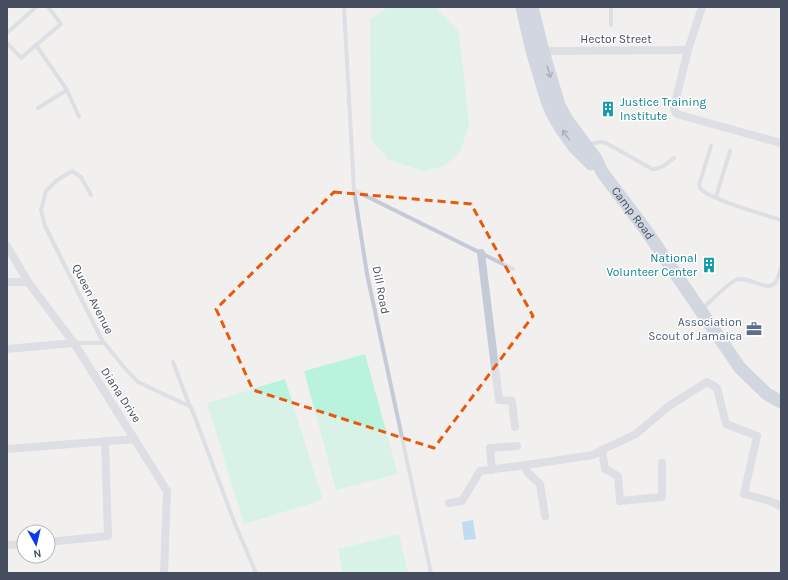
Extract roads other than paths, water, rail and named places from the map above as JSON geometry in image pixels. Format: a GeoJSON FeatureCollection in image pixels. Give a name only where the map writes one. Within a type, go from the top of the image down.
{"type":"FeatureCollection","features":[{"type":"Feature","properties":{"kind":"main road","name":"Camp Road"},"geometry":{"type":"LineString","coordinates":[[522,7],[532,51],[552,113],[574,147],[589,163],[602,172]]}},
{"type":"Feature","properties":{"kind":"main road","name":"Camp Road"},"geometry":{"type":"LineString","coordinates":[[532,7],[559,105],[567,120],[596,159],[602,172],[645,229],[740,368],[767,394],[781,402]]}},
{"type":"Feature","properties":{"kind":"street"},"geometry":{"type":"LineString","coordinates":[[702,7],[688,50],[674,112],[680,115],[781,143]]}},
{"type":"Feature","properties":{"kind":"street","name":"Hector Street"},"geometry":{"type":"LineString","coordinates":[[543,51],[688,50]]}},
{"type":"Feature","properties":{"kind":"street","name":"Diana Drive"},"geometry":{"type":"LineString","coordinates":[[7,246],[28,282],[74,343],[167,491],[164,573]]}},
{"type":"Feature","properties":{"kind":"street"},"geometry":{"type":"LineString","coordinates":[[480,253],[499,400],[512,401],[515,427]]}},
{"type":"Feature","properties":{"kind":"street"},"geometry":{"type":"LineString","coordinates":[[7,282],[28,282]]}},
{"type":"Feature","properties":{"kind":"street"},"geometry":{"type":"LineString","coordinates":[[7,349],[74,343]]}},
{"type":"Feature","properties":{"kind":"street"},"geometry":{"type":"LineString","coordinates":[[449,503],[462,501],[480,471],[593,455],[636,434],[670,406],[707,382],[716,388],[726,424],[757,436],[744,494],[770,501],[781,506]]}},
{"type":"Feature","properties":{"kind":"street"},"geometry":{"type":"LineString","coordinates":[[7,449],[135,439]]}},
{"type":"Feature","properties":{"kind":"street"},"geometry":{"type":"LineString","coordinates":[[56,541],[108,536],[105,441]]}},
{"type":"Feature","properties":{"kind":"street"},"geometry":{"type":"LineString","coordinates":[[492,470],[490,448],[517,446]]}},
{"type":"Feature","properties":{"kind":"street"},"geometry":{"type":"LineString","coordinates":[[602,450],[605,469],[618,476],[620,501],[662,497],[662,463]]}},
{"type":"Feature","properties":{"kind":"street"},"geometry":{"type":"LineString","coordinates":[[526,465],[527,472],[540,484],[545,516]]}},
{"type":"Feature","properties":{"kind":"lane"},"geometry":{"type":"LineString","coordinates":[[7,34],[36,7]]}},
{"type":"Feature","properties":{"kind":"lane"},"geometry":{"type":"LineString","coordinates":[[7,43],[21,58],[61,24],[48,7]]}},
{"type":"Feature","properties":{"kind":"lane","name":"Dill Road"},"geometry":{"type":"LineString","coordinates":[[344,7],[354,190],[367,274],[431,573]]}},
{"type":"Feature","properties":{"kind":"lane"},"geometry":{"type":"LineString","coordinates":[[611,7],[611,25]]}},
{"type":"Feature","properties":{"kind":"lane"},"geometry":{"type":"LineString","coordinates":[[36,45],[67,90],[79,117]]}},
{"type":"Feature","properties":{"kind":"lane"},"geometry":{"type":"LineString","coordinates":[[38,108],[67,90]]}},
{"type":"Feature","properties":{"kind":"lane"},"geometry":{"type":"LineString","coordinates":[[585,145],[601,142],[606,143],[652,169],[662,167],[674,158]]}},
{"type":"Feature","properties":{"kind":"lane"},"geometry":{"type":"LineString","coordinates":[[711,146],[699,185],[700,188],[731,204],[781,220]]}},
{"type":"Feature","properties":{"kind":"lane"},"geometry":{"type":"LineString","coordinates":[[716,197],[730,151]]}},
{"type":"Feature","properties":{"kind":"lane","name":"Queen Avenue"},"geometry":{"type":"LineString","coordinates":[[92,195],[81,177],[72,172],[56,181],[46,191],[41,210],[45,226],[104,343],[138,382],[190,407]]}},
{"type":"Feature","properties":{"kind":"lane"},"geometry":{"type":"LineString","coordinates":[[354,190],[513,269]]}},
{"type":"Feature","properties":{"kind":"lane"},"geometry":{"type":"LineString","coordinates":[[700,310],[731,283],[737,280],[744,279],[765,286],[772,285],[776,282],[781,268]]}},
{"type":"Feature","properties":{"kind":"lane"},"geometry":{"type":"LineString","coordinates":[[74,343],[104,343]]}},
{"type":"Feature","properties":{"kind":"lane"},"geometry":{"type":"LineString","coordinates":[[173,362],[256,573]]}},
{"type":"Feature","properties":{"kind":"water"},"geometry":{"type":"Polygon","coordinates":[[[473,520],[476,539],[464,540],[462,522],[473,520]]]}},
{"type":"Feature","properties":{"kind":"place","name":"Justice Training Institute"},"geometry":{"type":"Point","coordinates":[608,109]}},
{"type":"Feature","properties":{"kind":"place","name":"National Volunteer Center"},"geometry":{"type":"Point","coordinates":[709,265]}},
{"type":"Feature","properties":{"kind":"place","name":"Association Scout of Jamaica"},"geometry":{"type":"Point","coordinates":[754,329]}}]}
